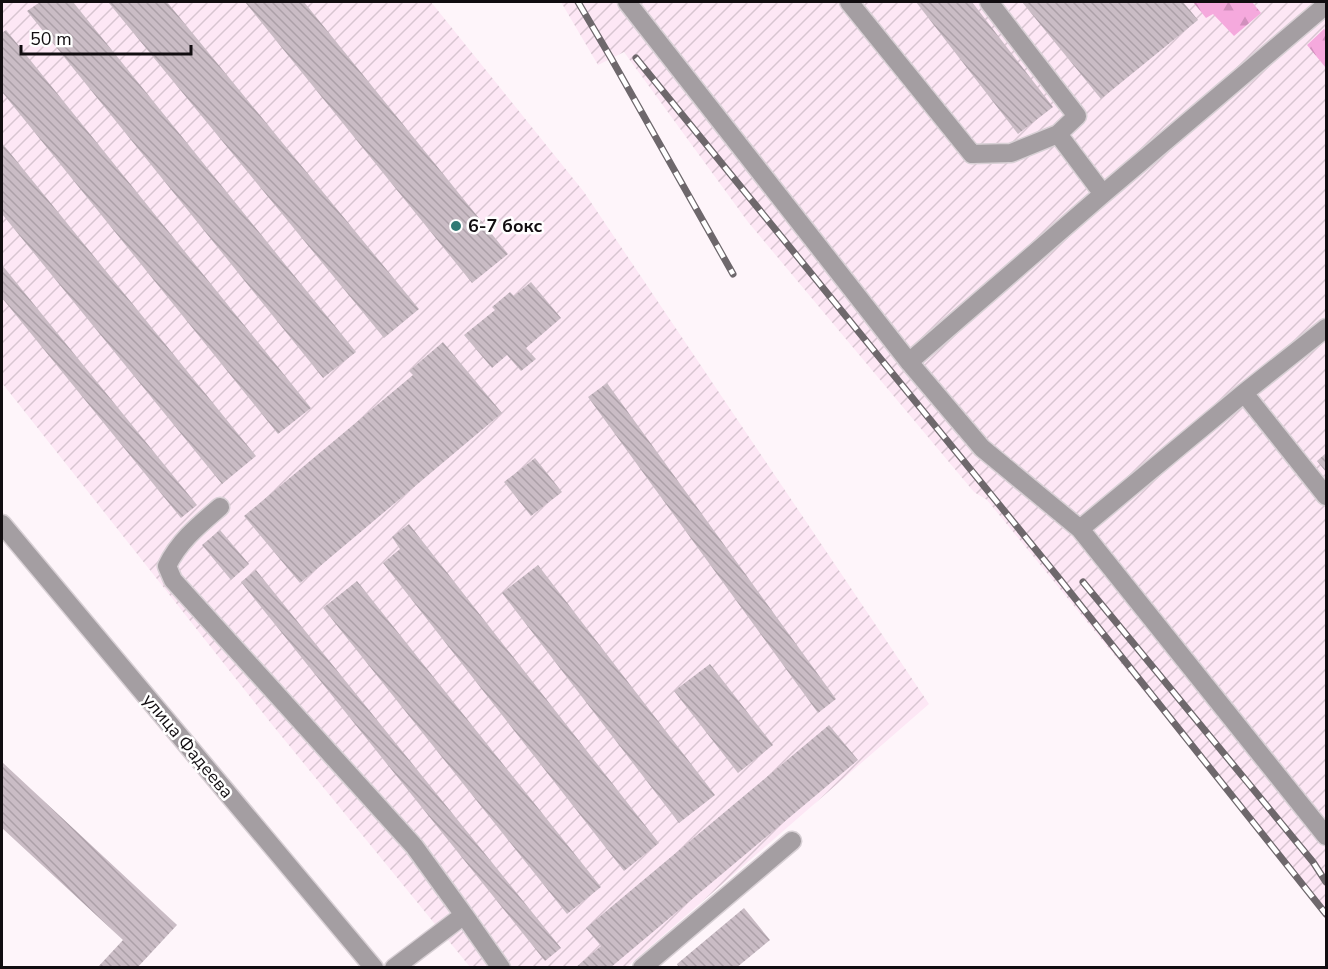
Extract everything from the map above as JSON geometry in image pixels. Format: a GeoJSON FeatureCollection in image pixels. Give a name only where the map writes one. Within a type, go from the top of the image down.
{"type":"FeatureCollection","features":[{"type":"Feature","properties":{"kind":"street"},"geometry":{"type":"LineString","coordinates":[[627,2],[909,362],[982,448],[1080,530],[1326,836]]}},
{"type":"Feature","properties":{"kind":"street"},"geometry":{"type":"LineString","coordinates":[[849,2],[972,154],[1011,153],[1058,134],[1077,116],[989,2]]}},
{"type":"Feature","properties":{"kind":"street"},"geometry":{"type":"LineString","coordinates":[[909,362],[1326,5]]}},
{"type":"Feature","properties":{"kind":"street"},"geometry":{"type":"LineString","coordinates":[[1058,134],[1103,194]]}},
{"type":"Feature","properties":{"kind":"street"},"geometry":{"type":"LineString","coordinates":[[1080,530],[1326,327]]}},
{"type":"Feature","properties":{"kind":"street"},"geometry":{"type":"LineString","coordinates":[[1244,393],[1326,496]]}},
{"type":"Feature","properties":{"kind":"street"},"geometry":{"type":"LineString","coordinates":[[220,507],[191,532],[173,553],[167,566],[173,580],[414,846],[501,968]]}},
{"type":"Feature","properties":{"kind":"street","name":"улица Фадеева"},"geometry":{"type":"LineString","coordinates":[[2,524],[374,968]]}},
{"type":"Feature","properties":{"kind":"street"},"geometry":{"type":"LineString","coordinates":[[642,968],[792,841]]}},
{"type":"Feature","properties":{"kind":"street"},"geometry":{"type":"LineString","coordinates":[[394,968],[464,915]]}},
{"type":"Feature","properties":{"kind":"shaded area"},"geometry":{"type":"Polygon","coordinates":[[[2,2],[431,2],[584,192],[929,704],[627,967],[470,967],[274,727],[2,383],[2,2]]]}},
{"type":"Feature","properties":{"kind":"shaded area"},"geometry":{"type":"Polygon","coordinates":[[[561,2],[1326,2],[1326,913],[987,500],[974,492],[748,222],[624,52],[598,65],[561,2]]]}},
{"type":"Feature","properties":{"kind":"green space"},"geometry":{"type":"Polygon","coordinates":[[[1193,2],[1252,2],[1261,13],[1234,36],[1213,14],[1206,18],[1193,2]]]}},
{"type":"Feature","properties":{"kind":"green space"},"geometry":{"type":"Polygon","coordinates":[[[1324,29],[1326,31],[1326,68],[1307,45],[1324,29]]]}},
{"type":"Feature","properties":{"kind":"building"},"geometry":{"type":"Polygon","coordinates":[[[40,2],[73,2],[356,352],[323,378],[27,11],[40,2]]]}},
{"type":"Feature","properties":{"kind":"building"},"geometry":{"type":"Polygon","coordinates":[[[108,2],[167,2],[419,309],[384,338],[108,2]]]}},
{"type":"Feature","properties":{"kind":"building"},"geometry":{"type":"Polygon","coordinates":[[[245,2],[304,2],[508,254],[472,283],[245,2]]]}},
{"type":"Feature","properties":{"kind":"building"},"geometry":{"type":"Polygon","coordinates":[[[916,2],[972,2],[1053,107],[1018,134],[916,2]]]}},
{"type":"Feature","properties":{"kind":"building"},"geometry":{"type":"Polygon","coordinates":[[[1022,2],[1183,2],[1198,20],[1101,99],[1022,2]]]}},
{"type":"Feature","properties":{"kind":"building"},"geometry":{"type":"Polygon","coordinates":[[[6,30],[311,408],[278,434],[2,92],[2,33],[6,30]]]}},
{"type":"Feature","properties":{"kind":"building"},"geometry":{"type":"Polygon","coordinates":[[[2,143],[256,456],[222,484],[2,214],[2,143]]]}},
{"type":"Feature","properties":{"kind":"building"},"geometry":{"type":"Polygon","coordinates":[[[2,265],[197,505],[181,518],[2,298],[2,265]]]}},
{"type":"Feature","properties":{"kind":"building"},"geometry":{"type":"Polygon","coordinates":[[[531,282],[561,318],[526,348],[536,359],[521,371],[507,355],[492,368],[464,335],[495,310],[492,307],[510,292],[514,296],[531,282]]]}},
{"type":"Feature","properties":{"kind":"building"},"geometry":{"type":"Polygon","coordinates":[[[443,342],[502,413],[300,583],[244,516],[413,375],[409,371],[443,342]]]}},
{"type":"Feature","properties":{"kind":"building"},"geometry":{"type":"Polygon","coordinates":[[[607,383],[836,699],[818,713],[588,397],[607,383]]]}},
{"type":"Feature","properties":{"kind":"building"},"geometry":{"type":"Polygon","coordinates":[[[1326,453],[1326,472],[1317,461],[1326,453]]]}},
{"type":"Feature","properties":{"kind":"building"},"geometry":{"type":"Polygon","coordinates":[[[535,458],[562,492],[531,516],[504,482],[535,458]]]}},
{"type":"Feature","properties":{"kind":"building"},"geometry":{"type":"Polygon","coordinates":[[[409,524],[659,843],[624,871],[383,563],[400,549],[392,537],[409,524]]]}},
{"type":"Feature","properties":{"kind":"building"},"geometry":{"type":"Polygon","coordinates":[[[220,530],[249,564],[231,580],[202,545],[220,530]]]}},
{"type":"Feature","properties":{"kind":"building"},"geometry":{"type":"Polygon","coordinates":[[[538,565],[715,795],[679,823],[502,593],[538,565]]]}},
{"type":"Feature","properties":{"kind":"building"},"geometry":{"type":"Polygon","coordinates":[[[256,570],[561,948],[545,961],[241,582],[256,570]]]}},
{"type":"Feature","properties":{"kind":"building"},"geometry":{"type":"Polygon","coordinates":[[[357,581],[601,887],[567,914],[323,608],[357,581]]]}},
{"type":"Feature","properties":{"kind":"building"},"geometry":{"type":"Polygon","coordinates":[[[710,664],[773,745],[738,773],[674,691],[710,664]]]}},
{"type":"Feature","properties":{"kind":"building"},"geometry":{"type":"Polygon","coordinates":[[[829,725],[858,760],[610,968],[575,968],[601,946],[586,928],[829,725]]]}},
{"type":"Feature","properties":{"kind":"building"},"geometry":{"type":"Polygon","coordinates":[[[2,762],[177,925],[137,968],[97,968],[123,940],[2,828],[2,762]]]}},
{"type":"Feature","properties":{"kind":"building"},"geometry":{"type":"Polygon","coordinates":[[[744,908],[770,940],[736,968],[679,968],[677,964],[744,908]]]}},
{"type":"Feature","properties":{"kind":"railway"},"geometry":{"type":"LineString","coordinates":[[578,2],[733,274]]}},
{"type":"Feature","properties":{"kind":"railway"},"geometry":{"type":"LineString","coordinates":[[636,58],[1058,577],[1326,914]]}},
{"type":"Feature","properties":{"kind":"railway"},"geometry":{"type":"LineString","coordinates":[[1083,582],[1313,862],[1326,882]]}},
{"type":"Feature","properties":{"kind":"place","name":"6-7 бокс"},"geometry":{"type":"Point","coordinates":[456,226]}}]}
